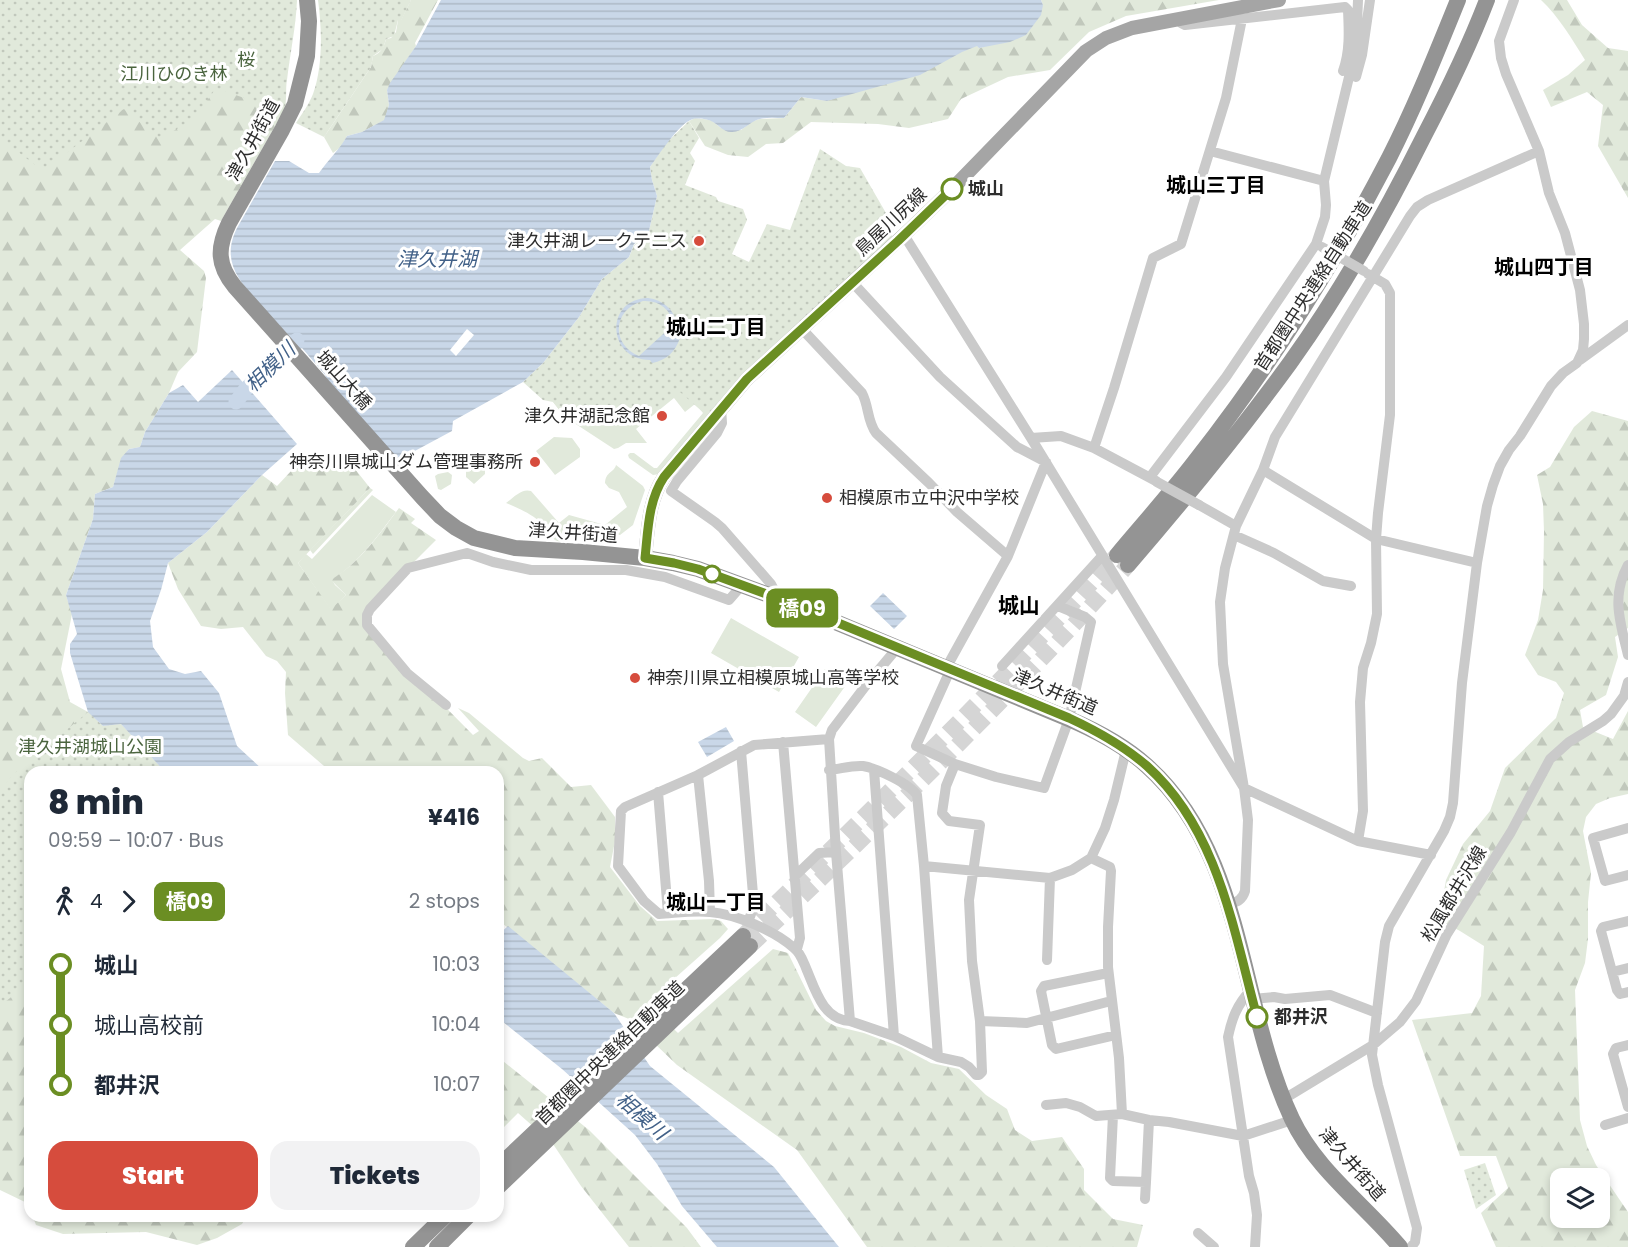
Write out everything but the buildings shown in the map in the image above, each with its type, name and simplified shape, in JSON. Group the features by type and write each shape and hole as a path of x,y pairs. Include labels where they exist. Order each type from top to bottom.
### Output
{"highway":[{"name":"津久井街道","path":"229,223 295,104 307,56 309,21 307,0"},
{"name":"首都圏中央連絡自動車道","path":"1116,559 1193,464 1308,301 1390,157 1425,82 1458,0"},
{"name":"首都圏中央連絡自動車道","path":"1116,559 1204,475 1291,361 1323,313 1365,246 1408,169 1442,102 1487,0"},
{"name":"城山大橋","path":"229,223 222,237 221,254 229,280 422,497"},
{"name":"津久井街道","path":"422,497 440,516 474,538 515,548 645,558 674,563 698,569 780,599 1069,718 1096,731 1146,765 1164,783 1192,820 1206,845 1227,905 1276,1084 1292,1120 1326,1170 1400,1247"},
{"name":"首都圏中央連絡自動車道","path":"504,1176 747,935"},
{"path":"413,1247 439,1222"},
{"path":"437,1247 467,1222"},
{"path":"451,1247 468,1222"}],"main road":[{"name":"鳥屋川尻線","path":"645,558 655,492 664,477 721,408 747,379 904,236 1086,51 1126,29 1279,0"}],"street":[{"path":"1154,480 1319,246 1326,205 1324,181 1356,48 1358,0"},
{"path":"1344,94 1352,87 1358,72 1370,0"},
{"path":"1514,0 1500,36 1499,47 1506,74 1539,151 1580,290 1584,339 1583,350 1577,363"},
{"path":"1179,18 1185,25 1346,8 1349,27 1348,45 1340,84 1344,94"},
{"path":"1094,448 1153,258 1181,244 1226,98 1242,19"},
{"path":"1210,151 1324,181"},
{"path":"1227,905 1240,900 1245,891 1248,820 1223,664 1220,602 1225,568 1235,530 1263,470 1275,437 1417,207 1539,151"},
{"path":"904,236 1046,462 1116,559 1160,647 1244,788 1358,841 1431,855"},
{"path":"1319,246 1385,284 1391,299 1390,415 1376,539 1377,614 1363,668 1360,702 1363,801 1358,841"},
{"path":"853,283 940,377 1017,447 1046,462"},
{"path":"1411,1247 1415,1242 1417,1228 1375,1075 1372,1055 1381,965 1387,932 1448,824 1453,803 1462,683 1477,563 1487,506 1500,466 1551,386 1563,373 1628,325"},
{"path":"802,329 862,393 871,426 876,433 957,512 1008,556"},
{"path":"721,408 722,423 717,433 671,491 722,528 771,584 780,599"},
{"path":"1031,438 1061,436 1094,448 1199,505 1235,530 1323,580 1351,586"},
{"path":"1046,462 1008,556 950,661 948,675 916,746 955,764 996,777 1044,788 1069,718 1091,622 1085,617 1058,606"},
{"path":"1263,470 1376,539 1477,563"},
{"path":"446,705 407,673 368,625 367,615 370,609 408,568 467,553 493,562 531,570 626,570 665,577 729,600 742,585"},
{"path":"1009,663 1032,640 1058,606 1116,559"},
{"path":"1628,565 1618,590 1619,612 1628,655"},
{"path":"850,1021 829,739 832,730 860,692 898,647"},
{"name":"松風都井沢線","path":"1284,1099 1373,1045 1401,1022 1416,1000 1447,934 1511,832 1550,759 1569,742 1611,714 1624,696 1628,682"},
{"path":"829,739 753,745 698,775 632,803 621,811 618,866 644,901 659,914 710,912 747,935 775,935 796,949 814,988 828,1011 838,1020 850,1021 894,1036 938,1057 961,1062 979,1075 982,1072 980,1021 972,961 969,900 980,825 949,821 942,813 946,786 955,764"},
{"path":"783,742 800,938 796,949"},
{"path":"924,866 1050,878 1072,870 1091,858 1105,828 1126,750"},
{"path":"741,751 754,906 747,935"},
{"path":"830,770 860,766 874,770 905,784 917,795 938,1057"},
{"path":"874,770 894,1036"},
{"path":"698,775 710,912"},
{"path":"658,792 668,913"},
{"path":"1628,828 1593,838 1605,882 1628,875"},
{"path":"795,876 819,853 836,852"},
{"path":"1091,858 1110,867 1112,871 1108,927 1108,973 1119,1058 1117,1115 1110,1178 1113,1181 1146,1182"},
{"path":"1047,960 1050,878"},
{"path":"1628,921 1604,927 1601,931 1618,992 1622,994 1628,992"},
{"path":"1612,972 1628,968"},
{"path":"1108,973 1044,986 1041,991 1052,1045 1056,1049 1116,1035"},
{"path":"1255,1247 1257,1215 1228,1037 1232,1017 1244,998 1251,995 1285,999 1330,995 1377,1013"},
{"path":"980,1021 1027,1023 1111,1001"},
{"path":"1628,1045 1614,1050 1613,1054 1624,1075 1628,1107"},
{"path":"1046,1105 1066,1103 1080,1107 1096,1116 1117,1115 1169,1122 1243,1136 1292,1120"},
{"path":"1605,1125 1628,1118"},
{"path":"1146,1199 1149,1120"},
{"path":"1198,1233 1214,1247"}],"green space":[{"path":"0,0 297,1 290,22 274,35 286,107 221,221 215,219 180,250 204,271 206,278 197,352 178,372 169,393 145,432 140,447 129,449 122,458 113,487 95,494 93,519 66,595 72,614 61,669 70,702 88,712 103,726 121,724 160,766 24,766 24,1202 0,1190"},
{"path":"0,0 297,0 285,108 283,112 216,88 195,118 160,139 124,109 43,171 0,138"},
{"path":"318,0 411,0 401,21 398,20 394,36 386,39 383,49 373,56 371,67 324,137 296,123 311,98 319,72 321,35"},
{"path":"411,0 438,0 415,43 416,46 387,90 389,105 385,120 362,132 347,136 341,147 333,153 324,137 371,67 373,56 382,49 386,39 391,38 396,32 398,20 401,20"},
{"path":"1041,0 1219,0 1126,16 1089,32 1050,70 1008,77 961,99 948,119 909,128 878,124 811,122 783,143 766,144 748,157 728,155 705,146 689,121 695,118 711,120 721,128 741,130 760,119 784,118 801,97 827,101 977,45 979,48 983,47 1043,5"},
{"path":"1541,0 1567,0 1582,25 1608,48 1628,51 1628,198 1598,146 1603,105 1587,92 1551,107 1543,90 1568,75 1585,60 1559,21"},
{"path":"689,121 699,138 690,153 695,161 685,185 716,197 718,201 743,209 747,220 732,254 749,262 767,224 790,230 820,149 846,166 860,168 894,227 891,241 710,415 705,414 680,392 645,415 627,423 597,423 565,417 553,402 543,400 523,382 543,363 579,317 602,279 629,257 634,245 648,235 657,196 650,167 665,144"},
{"path":"660,372 695,404 685,412 674,398 636,429 647,443 626,443 614,449 565,417 553,402 628,422 638,418"},
{"path":"699,408 717,408 660,474 653,475 629,458 630,453 634,453 657,468 703,413"},
{"path":"1592,411 1628,421 1628,628 1615,637 1618,657 1606,695 1580,710 1583,727 1613,739 1628,711 1628,794 1596,804 1586,817 1583,831 1591,873 1585,963 1575,990 1580,1120 1587,1146 1598,1168 1550,1168 1550,1228 1610,1228 1610,1186 1628,1212 1628,1247 1496,1247 1481,1213 1508,1188 1496,1156 1460,1156 1412,1020 1472,1013 1481,996 1484,946 1439,920 1446,880 1463,844 1490,811 1505,768 1556,718 1564,693 1556,682 1538,675 1525,655 1538,620 1543,590 1543,504 1537,475 1550,467 1574,427"},
{"path":"554,437 572,438 580,449 580,457 555,475 536,451"},
{"path":"475,452 485,463 485,474 474,484 466,477 466,471 471,471 467,458"},
{"path":"308,453 336,453 355,469 370,488 298,563 331,609 346,595 331,580 360,556 399,508 415,519 411,523 436,540 364,612 364,625 473,735 479,731 458,708 469,713 523,758 529,761 542,758 571,787 591,785 615,817 615,841 610,867 640,906 657,921 714,919 721,921 728,929 647,1003 678,1033 773,949 788,953 816,1010 826,1021 901,1047 931,1063 959,1069 986,1095 1007,1109 1015,1130 1032,1141 1062,1137 1084,1169 1084,1190 1113,1219 1143,1225 1137,1247 867,1247 797,1150 677,1065 629,1019 614,1013 504,925 504,766 324,766 288,735 286,672 277,661 266,656 243,627 221,629 201,626 178,589 168,563 207,532 262,475 277,486"},
{"path":"616,465 645,490 633,525 620,535 570,530 567,542 556,541 533,517 506,503 521,492 528,490 559,523 569,515 605,525 627,507 619,492 609,488 605,483 607,476"},
{"path":"448,472 452,475 451,484 441,490 438,489 435,476"},
{"path":"370,488 373,490 313,554 310,550"},
{"path":"372,495 396,512 359,557 332,580 346,595 331,610 298,563 306,554 312,559"},
{"path":"731,618 799,657 779,692 711,653"},
{"path":"825,669 846,685 816,727 795,712"},
{"name":"津久井湖城山公園","path":"88,712 103,726 121,724 160,766 24,766 24,987 0,1006 0,789 17,771"},
{"path":"504,1062 589,1130 687,1228 701,1247 629,1247 581,1186 553,1144 518,1113 504,1127"},
{"path":"1485,1163 1496,1195 1476,1209 1464,1170"},
{"path":"35,1222 243,1222 217,1238 197,1245 146,1232 63,1234 36,1225"}],"water":[{"name":"津久井湖","path":"441,0 1041,0 1043,5 1041,15 1026,35 1010,42 979,48 977,46 920,75 827,101 801,97 784,118 760,119 735,132 725,131 714,122 707,120 688,121 650,167 657,196 648,235 634,244 629,257 602,279 579,317 543,363 523,382 453,421 452,431 398,460 302,348 300,349 242,283 232,263 232,241 275,161 289,161 309,173 319,173 347,136 362,132 384,120 389,105 387,90 390,83 416,46"},
{"path":"653,299 667,306 673,314 680,338 673,351 662,360 652,363 650,360 636,357 625,350 619,341 616,329 618,318 624,308 634,301","holes":["649,301 663,306 670,314 674,324 639,356 623,343 619,327 626,311 633,305"]},
{"path":"232,370 297,444 262,475 207,532 168,563 150,621 153,647 169,669 185,674 201,671 219,693 237,746 259,766 160,766 121,724 103,726 88,712 70,653 70,644 77,634 66,595 93,519 95,494 113,487 121,458 129,449 140,447 145,432 169,393 183,385 198,402"},
{"path":"883,593 907,616 894,629 870,606"},
{"path":"726,727 734,741 707,757 698,742"},
{"path":"508,926 614,1013 650,1066 774,1167 839,1247 717,1247 682,1206 657,1164 635,1135 562,1069 504,1023 504,930"}],"pier":[{"path":"467,329 474,335 456,356 450,350"}],"waterway":[{"name":"相模川","path":"236,402 245,390 297,340"}],"tunnel":[{"path":"743,936 980,701 1117,555"},
{"path":"750,946 990,712 1128,565"}],"bus line":[{"name":"橋09","path":"952,189 747,379 664,477 655,492 645,558 698,569 780,599 1069,718 1096,731 1126,750 1164,783 1192,820 1206,845 1217,872 1257,1017"}],"place":[{"name":"城山","path":"952,189"},
{"name":"津久井湖レークテニス","path":"699,241"},
{"name":"津久井湖記念館","path":"662,416"},
{"name":"神奈川県城山ダム管理事務所","path":"535,462"},
{"name":"相模原市立中沢中学校","path":"827,498"},
{"name":"神奈川県立相模原城山高等学校","path":"635,678"},
{"name":"都井沢","path":"1257,1017"}],"district":[{"name":"城山三丁目","path":"1216,185"},
{"name":"城山四丁目","path":"1544,267"},
{"name":"城山二丁目","path":"716,327"},
{"name":"城山","path":"1019,606"},
{"name":"城山一丁目","path":"716,902"}],"park label":[{"name":"桜","path":"246,60"},
{"name":"江川ひのき林","path":"174,74"}]}
